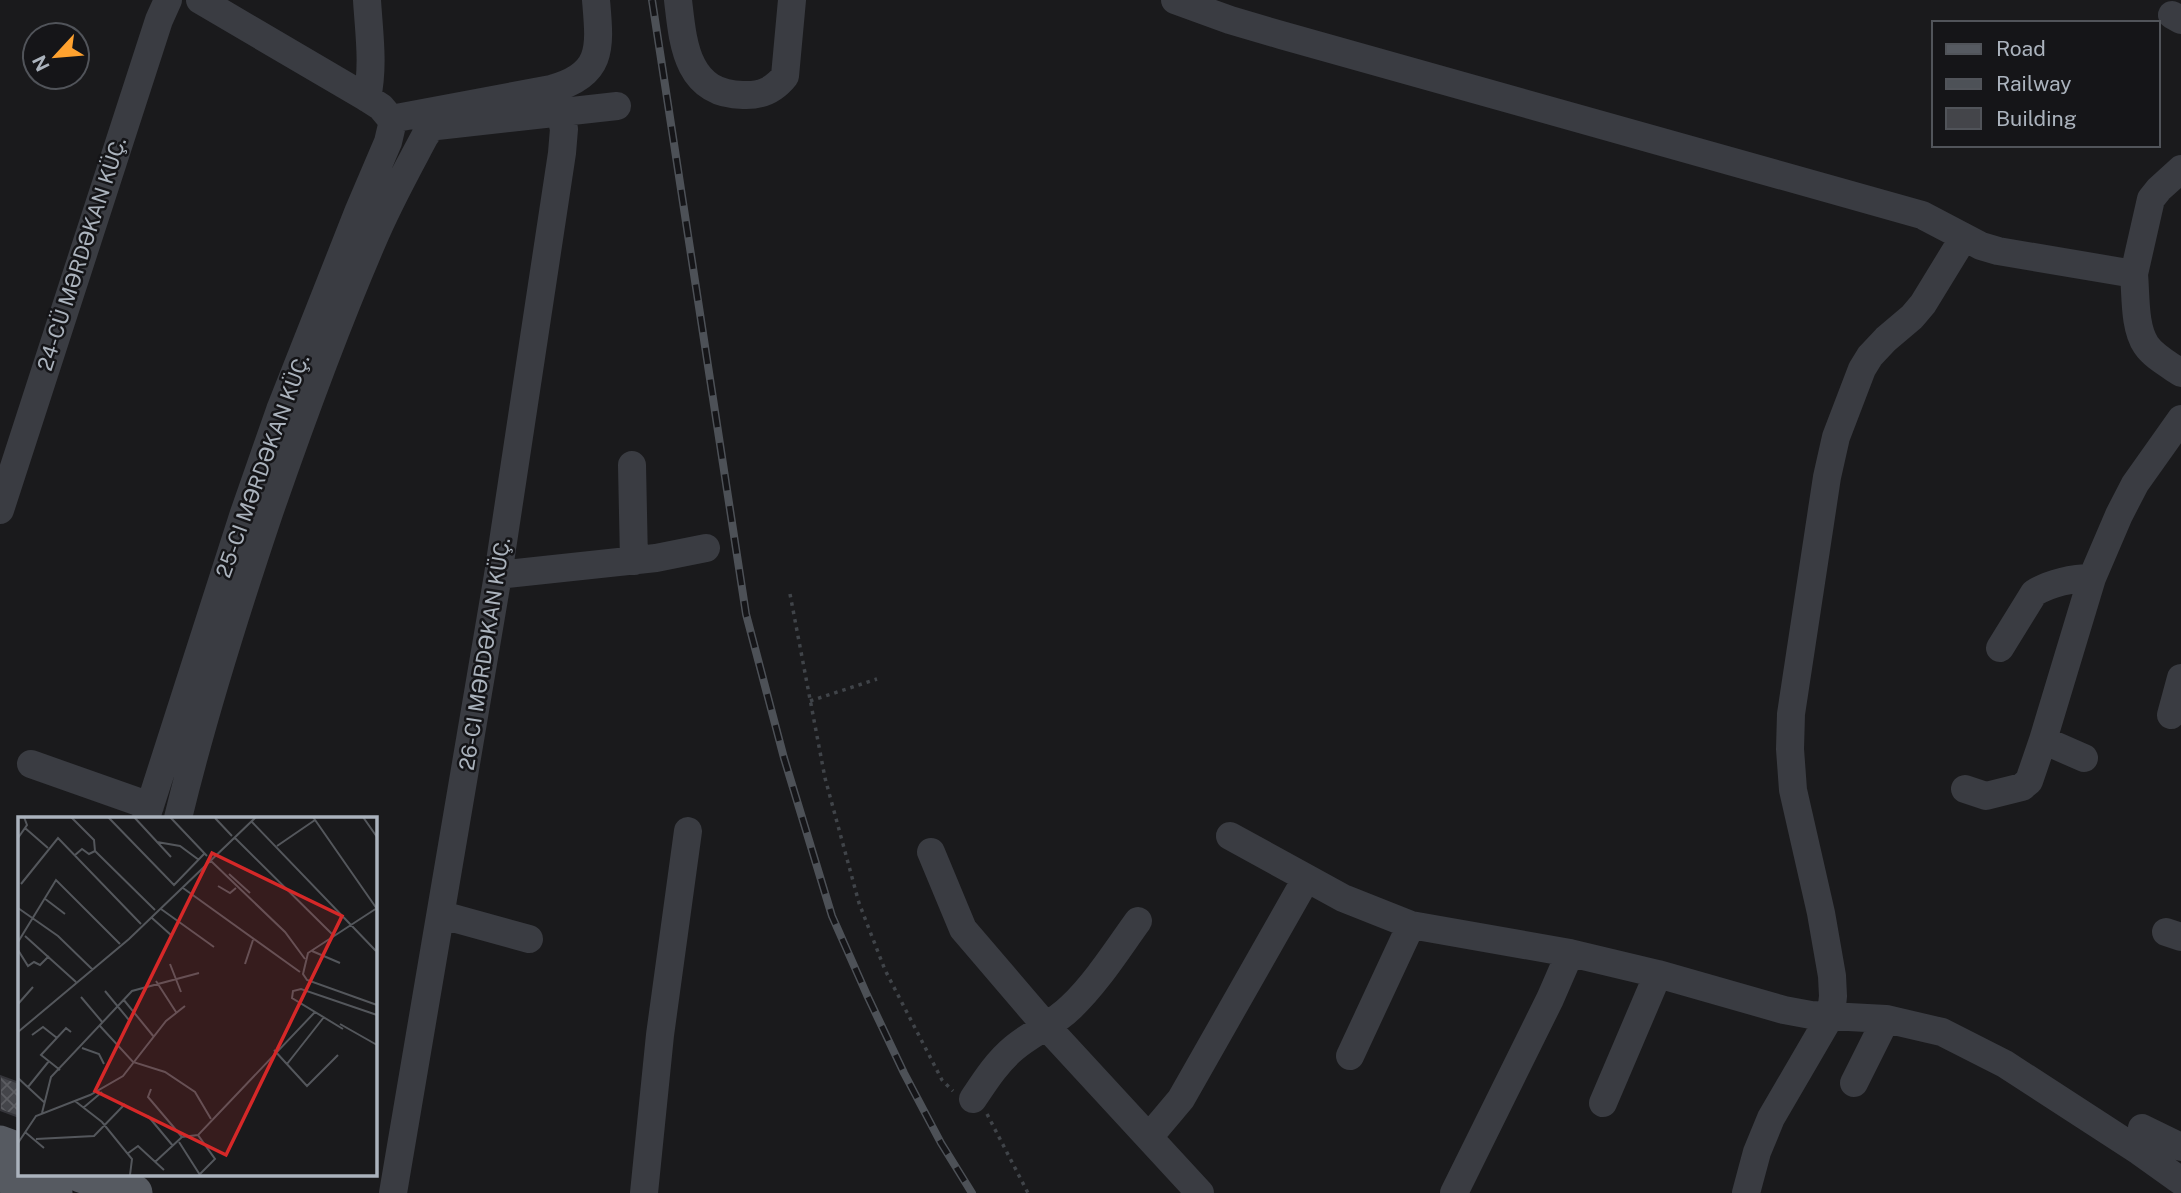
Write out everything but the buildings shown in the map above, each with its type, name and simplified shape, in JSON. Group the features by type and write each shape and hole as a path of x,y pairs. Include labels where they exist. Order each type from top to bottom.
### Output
{"main road":[{"path":"0,1144 18,1151"},
{"path":"0,1173 51,1193"},
{"path":"87,1176 134,1193"}],"street":[{"name":"24-CÜ MƏRDƏKAN KÜÇ.","path":"0,510 159,20 168,0"},
{"path":"201,0 367,98 391,118 551,89 582,78 590,68 596,51 596,0"},
{"path":"367,0 371,80 367,98"},
{"path":"678,0 683,43 693,68 699,77 718,90 741,96 771,89 785,76 792,0"},
{"path":"1175,0 1233,10 1922,215 1998,251 2134,274"},
{"path":"178,817 231,626 293,444 373,239 425,136 430,129 437,126 617,106"},
{"path":"393,1193 498,575 562,153 564,129 560,113"},
{"name":"25-CI MƏRDƏKAN KÜÇ.","path":"148,812 244,513 281,410 388,142 391,118"},
{"path":"2181,169 2151,199 2134,274 2139,326 2146,345 2181,373"},
{"path":"1746,1193 1757,1152 1771,1118 1831,1015 1832,976 1821,913 1793,790 1790,749 1791,714 1827,477 1836,437 1862,369 1870,356 1923,304 1964,237"},
{"path":"1965,789 1986,796 2022,787 2032,775 2092,578 2135,484 2181,419"},
{"path":"632,465 634,561"},
{"path":"498,575 634,561 706,548"},
{"path":"2000,648 2034,593 2052,585 2092,578"},
{"path":"2171,715 2181,678"},
{"path":"2043,740 2084,758"},
{"path":"31,764 148,812"},
{"path":"644,1193 660,1035 688,831"},
{"path":"1230,836 1342,898 1411,925 1570,953 1658,974 1784,1010 1811,1015 1886,1019 1942,1032 1969,1044 2017,1072 2181,1181"},
{"path":"931,852 963,929 1046,1026 1200,1193"},
{"path":"1149,1138 1181,1099 1306,878"},
{"path":"442,915 529,939"},
{"path":"973,1099 1004,1057 1064,1013 1079,998 1138,921"},
{"path":"1350,1056 1411,925"},
{"path":"1454,1193 1570,953"},
{"path":"1603,1103 1658,974"},
{"path":"1854,1083 1886,1019"},
{"path":"2142,1128 2181,1147"}],"path":[{"path":"790,594 825,778 859,903 885,970 942,1080 950,1090 973,1099 985,1111 1028,1193"},
{"path":"810,701 877,679"}],"railway":[{"path":"652,0 746,614 784,758 832,916 904,1073 941,1143 972,1193"}]}
